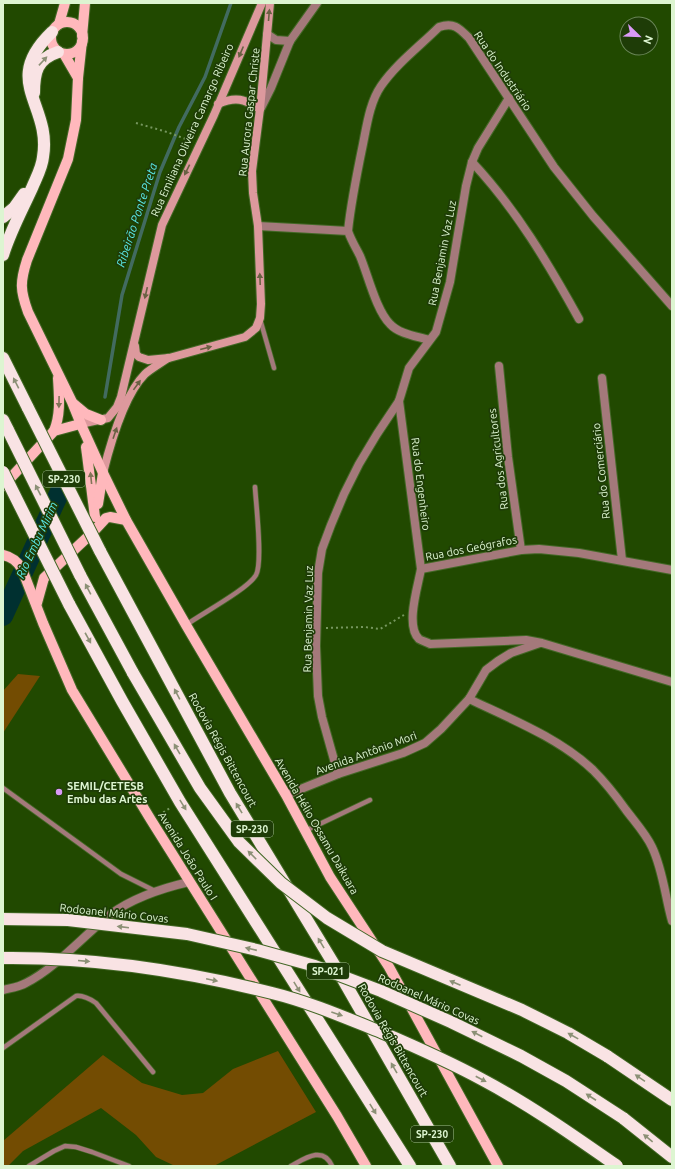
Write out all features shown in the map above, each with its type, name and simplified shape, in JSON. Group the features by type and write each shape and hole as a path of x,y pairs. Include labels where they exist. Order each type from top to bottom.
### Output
{"highway":[{"path":"3,255 37,177 43,158 44,146 41,123 27,85 26,75 29,62 35,50 42,41 56,28"},
{"path":"34,104 34,81 36,71 44,58 61,53"},
{"path":"3,217 14,208 37,177"},
{"name":"Rodovia Régis Bittencourt","path":"3,358 100,551 230,793 341,976 450,1166"},
{"path":"5,425 80,575 133,673 200,788 239,842 281,883 327,918 382,951 522,1010 568,1033 607,1056 672,1100"},
{"name":"SP-230","path":"3,472 69,604 122,701 180,802 410,1166"},
{"name":"Rodoanel Mário Covas","path":"3,919 68,920 187,934 257,950 315,966 381,991 451,1022 521,1056 566,1081 623,1118 672,1157"},
{"path":"3,958 39,958 91,962 184,974 273,993 336,1014 428,1052 484,1080 545,1117 618,1166"},
{"path":"385,1127 402,1166"}],"main road":[{"path":"65,3 51,40 54,49 61,53 78,78"},
{"name":"Avenida Hélio Ossamu Daikuara","path":"85,3 78,78 76,120 68,158 23,273 21,285 23,298 28,312 72,402 103,474 126,520 286,795 330,877 389,967 498,1166"},
{"name":"Rua Emiliana Oliveira Camargo Ribeiro","path":"54,431 82,426 108,418 117,407 121,397 162,225 218,104 262,3"},
{"name":"Rua Aurora Gaspar Christe","path":"260,318 261,304 258,226 253,192 252,171 260,109 270,3"},
{"path":"56,28 64,22 74,24 81,31 82,38 78,50 74,52 61,53"},
{"path":"218,104 228,100 242,100 260,109"},
{"path":"134,343 136,354 143,359 169,358 245,337 256,328 260,318"},
{"path":"93,532 103,474 120,420 135,387 145,374 169,358"},
{"name":"Avenida Hélio Ossamu Daikuara","path":"54,431 59,415 60,398 58,372"},
{"path":"72,402 86,414 101,420"},
{"path":"82,426 88,456 95,517"},
{"path":"3,486 54,431"},
{"path":"36,603 44,578 108,517 126,520"},
{"name":"Avenida João Paulo I","path":"3,555 18,562 22,569 43,623 72,690 189,882 337,1116 366,1166"},
{"path":"26,579 44,578"}],"street":[{"path":"260,109 272,88 290,41 317,3"},
{"name":"Rua do Industriário","path":"348,231 360,159 370,111 375,97 395,68 439,27 447,24 454,25 469,38 554,167 593,216 672,306"},
{"path":"267,34 276,40 290,41"},
{"name":"Rua Benjamin Vaz Luz","path":"338,774 322,717 318,696 318,573 322,549 344,494 377,434 399,401 409,368 436,332 450,282 466,186 472,162 478,148 509,98"},
{"path":"472,162 490,181 509,205 533,240 579,319"},
{"path":"258,226 348,231 350,238 360,256 383,315 396,329 429,340"},
{"name":"Rua dos Agricultores","path":"499,366 508,457 521,550"},
{"name":"Rua do Comerciário","path":"602,378 622,560"},
{"name":"Rua do Engenheiro","path":"399,401 421,569"},
{"name":"Rua dos Geógrafos","path":"542,643 526,640 430,644 419,639 412,623 421,569 521,550 539,549 579,553 672,570"},
{"path":"542,643 672,682"},
{"name":"Avenida Antônio Mori","path":"286,795 338,774 403,753 425,743 441,729 469,699 486,670 510,653 542,643"},
{"path":"469,699 555,742 593,770 642,831 652,847 659,866 672,921"},
{"path":"3,990 26,984 43,973 112,914 129,904 156,892 189,882"}],"lane":[{"path":"260,318 274,368"},
{"path":"186,625 241,590 254,579 257,574 259,559 254,487"},
{"path":"3,788 121,874 156,892"},
{"path":"305,831 370,800"},
{"path":"3,1048 76,996 80,996 90,999 96,1003 153,1072"},
{"path":"29,1166 54,1150 65,1146 86,1150 130,1166"},
{"path":"291,1166 309,1156 318,1154 324,1156 332,1166"}],"path":[{"path":"136,123 185,139"},
{"path":"317,629 365,627 380,629 414,610"},
{"path":"151,820 175,805"}],"shaded area":[{"path":"18,674 40,676 3,733 3,691"},
{"path":"278,1051 316,1112 214,1166 175,1166 156,1157 136,1135 101,1108 23,1151 8,1166 3,1166 3,1141 103,1055 142,1083 182,1095 203,1093 233,1069"}],"waterway":[{"name":"Ribeirão Ponte Preta","path":"105,397 122,295 160,172 179,127 205,77 231,3"},
{"name":"Rio Embu Mirim","path":"3,616 62,487"}],"place":[{"name":"SEMIL/CETESB Embu das Artes","path":"59,792"}]}
